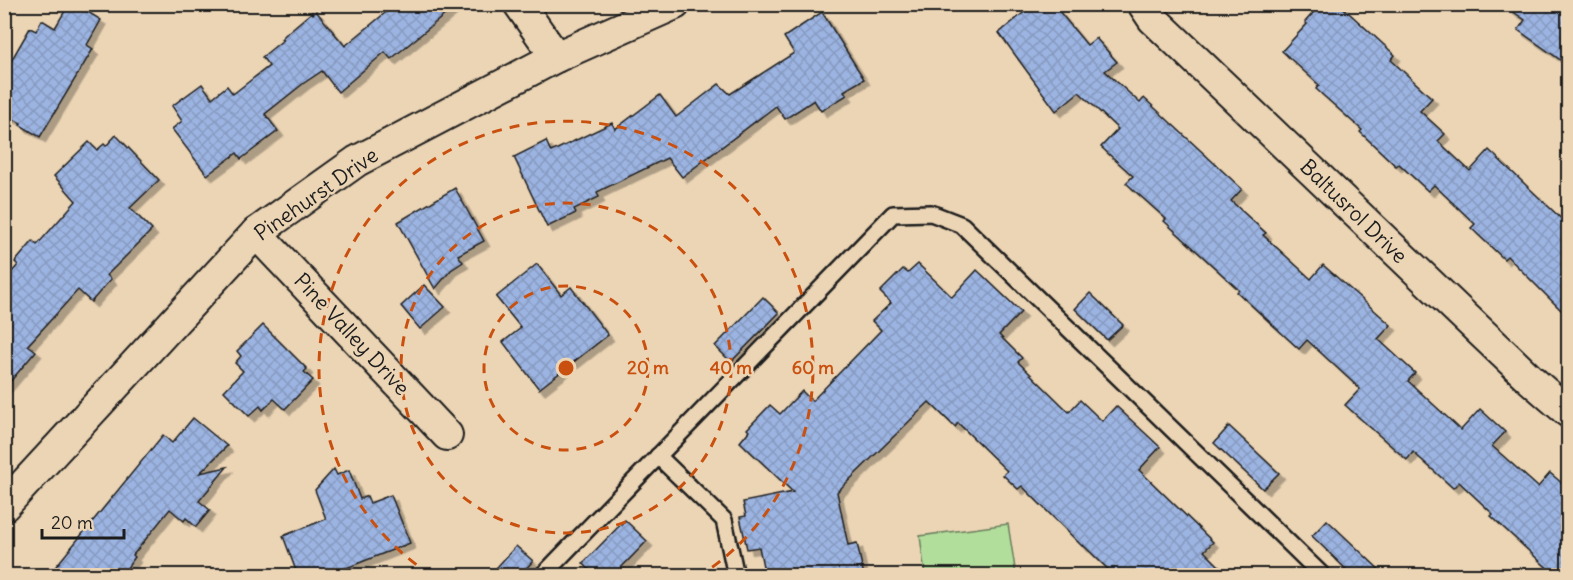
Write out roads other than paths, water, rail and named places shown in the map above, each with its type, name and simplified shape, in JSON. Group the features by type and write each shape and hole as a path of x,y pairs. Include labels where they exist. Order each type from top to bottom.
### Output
{"street":[{"path":"519,4 556,57"},
{"name":"Pinehurst Drive","path":"4,506 256,233 357,161 556,57 675,4"},
{"name":"Baltusrol Drive","path":"1143,4 1161,27 1530,379 1569,412"},
{"name":"Pine Valley Drive","path":"256,233 447,435"}],"lane":[{"path":"542,576 893,214 931,213 962,225 1323,576"},
{"path":"658,456 724,520 736,576"}]}
